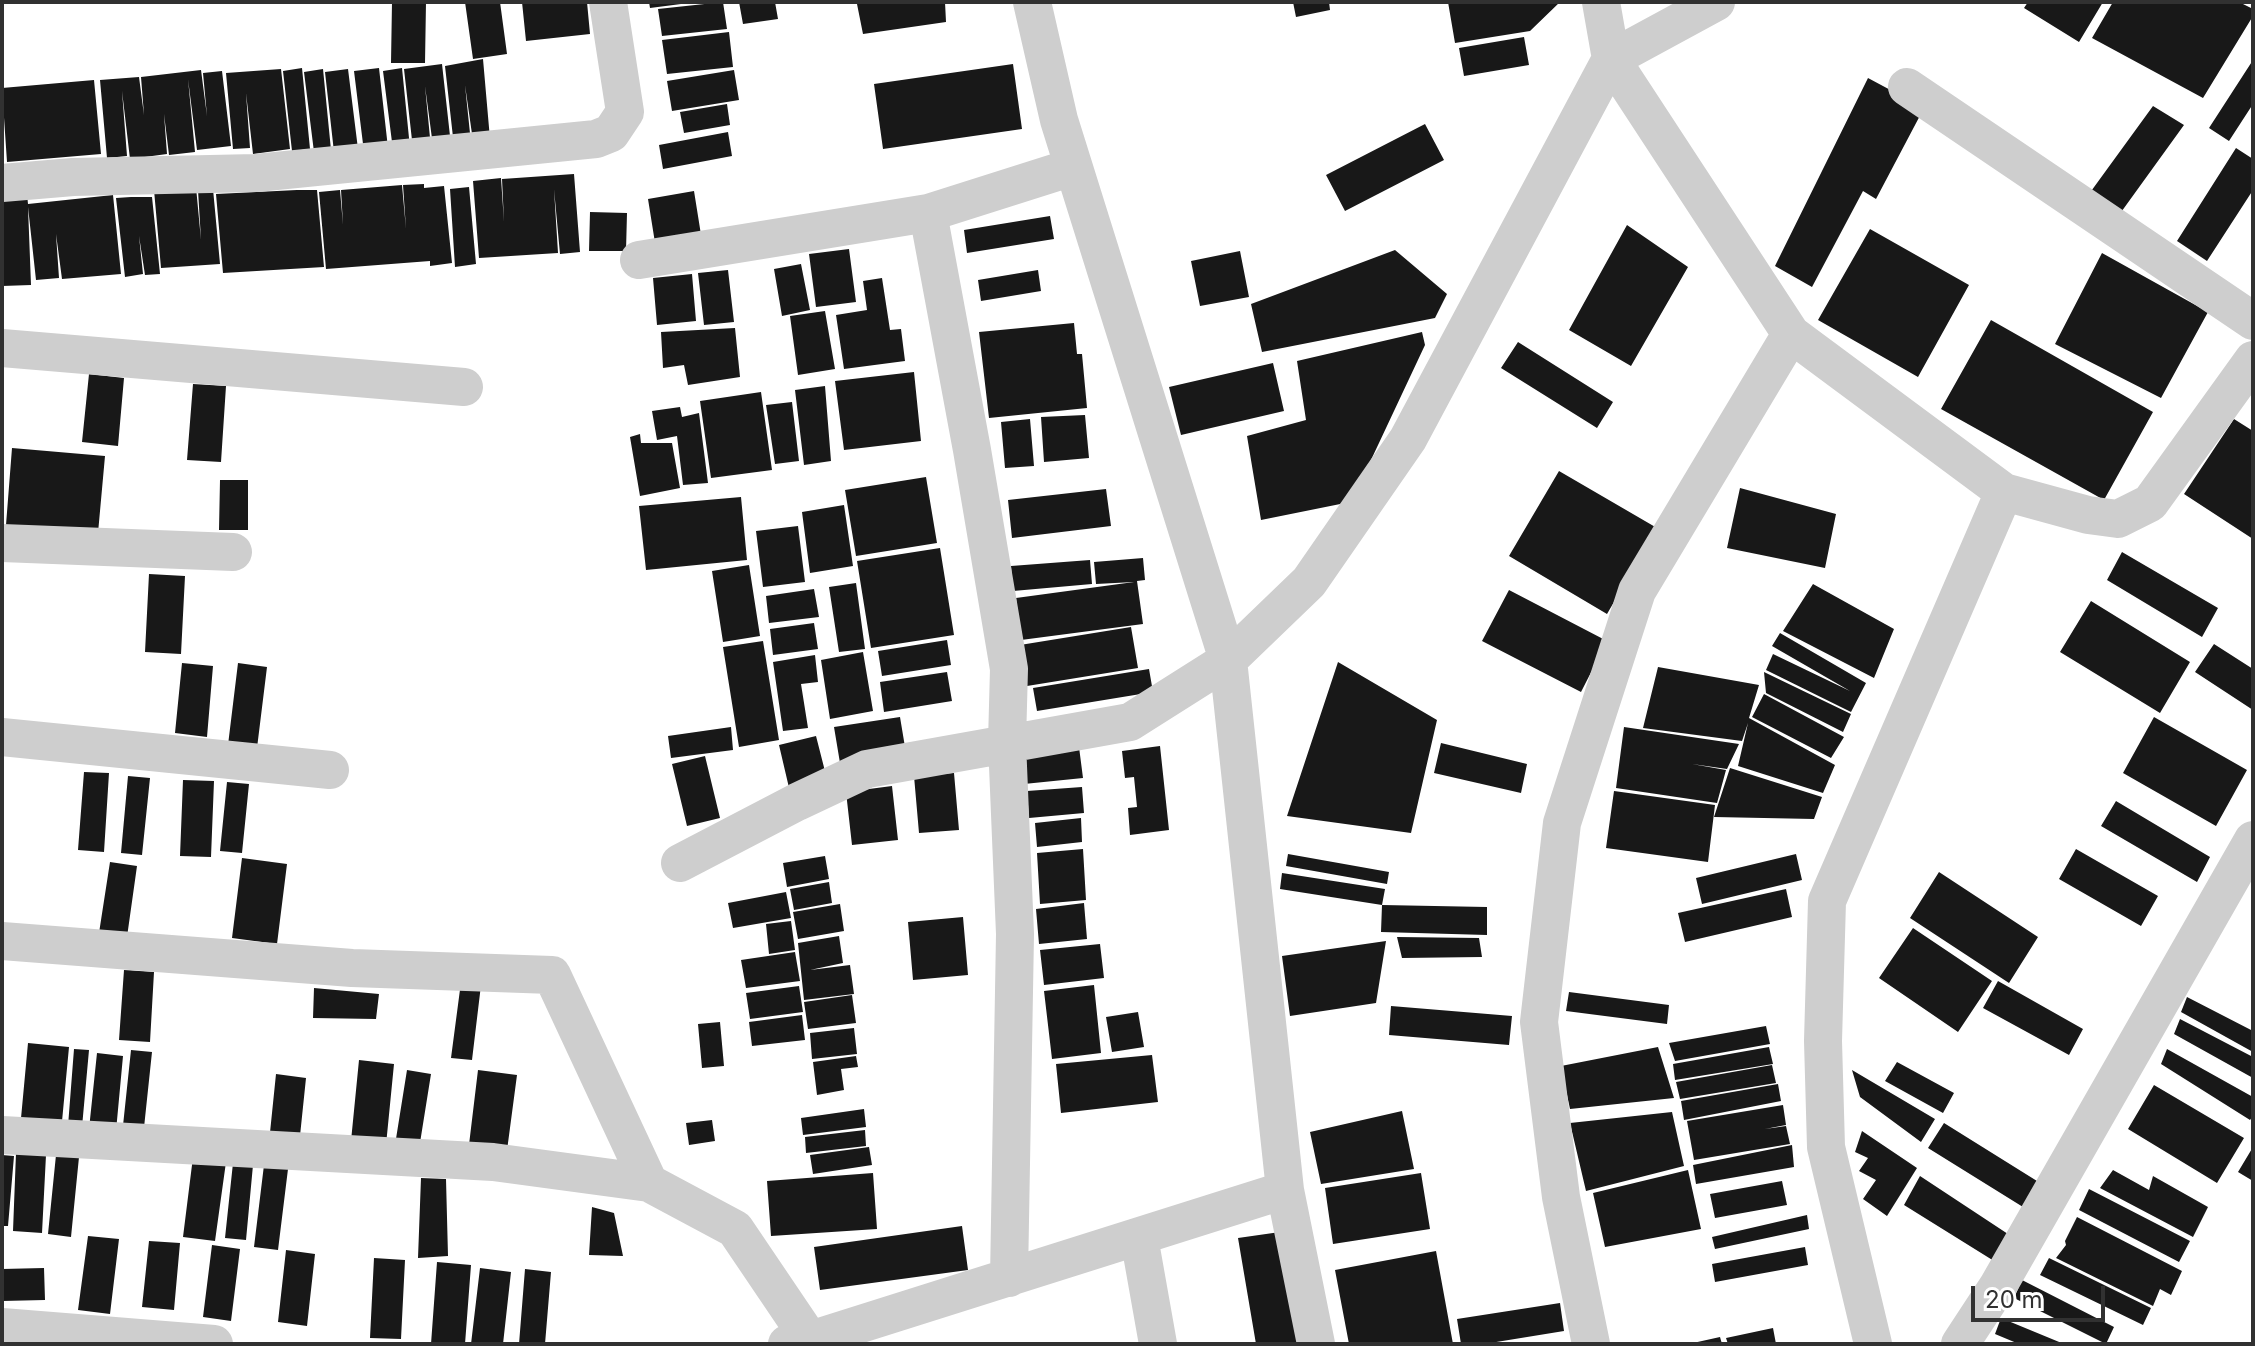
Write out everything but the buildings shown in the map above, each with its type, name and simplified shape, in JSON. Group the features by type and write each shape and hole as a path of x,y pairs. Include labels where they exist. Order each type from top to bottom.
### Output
{"street":[{"path":"2,183 73,177 256,173 596,139 611,133 625,112 608,2"},
{"path":"1032,2 1059,120 1228,660 1285,1190 1316,1344"},
{"path":"1601,2 1611,59 1791,334 2004,492 2088,515 2118,519 2150,503 2253,360"},
{"path":"680,863 867,769 1130,722 1228,660 1309,582 1408,439 1611,59 1716,2"},
{"path":"1907,87 2253,321"},
{"path":"639,260 928,213 1073,167"},
{"path":"928,213 1009,669 1007,742 1015,934 1009,1278"},
{"path":"1591,1344 1561,1197 1539,1022 1562,823 1637,591 1791,334"},
{"path":"2,348 464,387"},
{"path":"1873,1344 1826,1147 1823,1041 1827,901 2004,492"},
{"path":"2,543 233,552"},
{"path":"2,737 330,770"},
{"path":"1960,1344 1998,1286 2253,840"},
{"path":"2,941 352,968 552,975 649,1183"},
{"path":"2,1135 493,1162 649,1183 735,1229 803,1343 1285,1190"},
{"path":"1139,1237 1158,1344"},
{"path":"2,1327 214,1344"}]}
